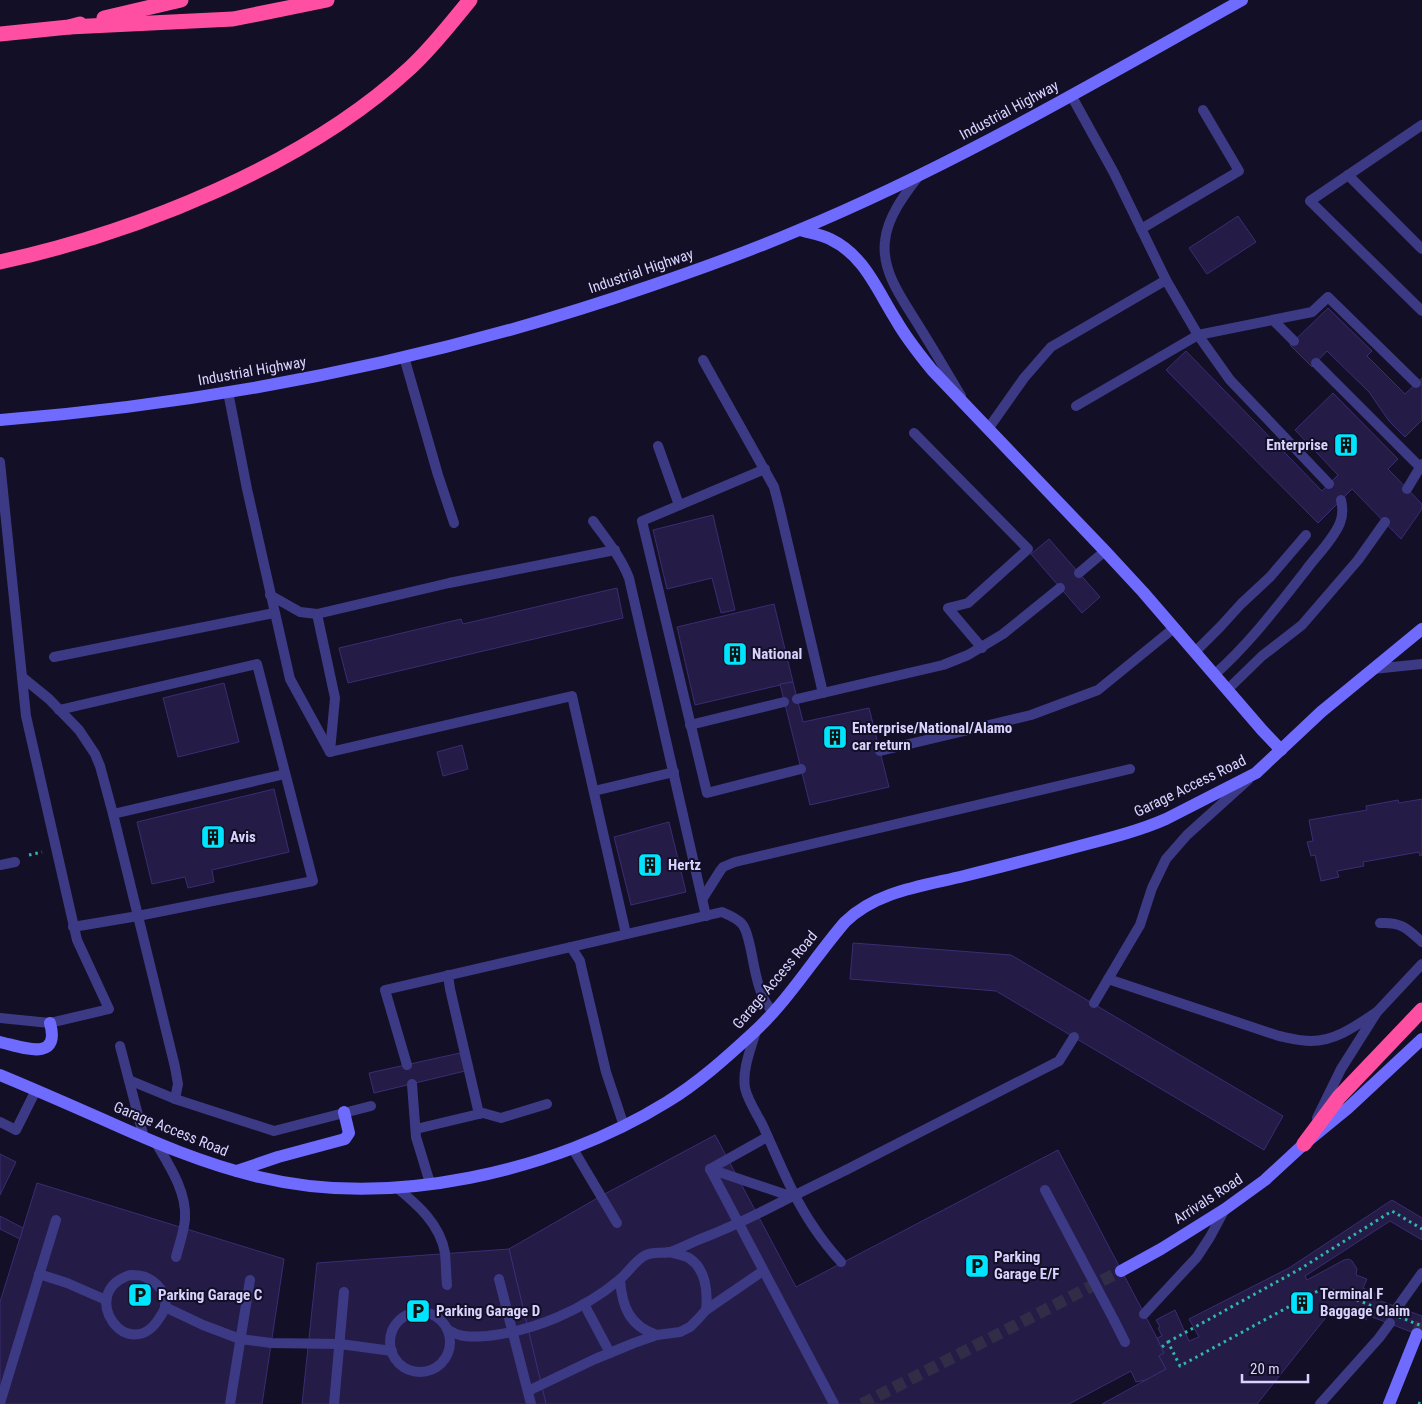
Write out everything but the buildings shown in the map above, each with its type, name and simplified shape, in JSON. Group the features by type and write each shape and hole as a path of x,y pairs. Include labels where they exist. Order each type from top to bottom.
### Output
{"highway":[{"path":"70,27 181,0"},
{"path":"0,34 70,27 233,19 327,0"},
{"path":"422,56 463,0"},
{"path":"0,262 111,231 182,205 284,157 346,118 391,84 422,56 470,0"},
{"path":"1304,1144 1339,1097 1422,1010"}],"street":[{"name":"Industrial Highway","path":"0,420 98,411 287,382 404,357 513,330 682,275 800,230 920,175 1242,0"},
{"path":"800,230 828,238 850,252 859,261 907,338 932,370 1105,550 1281,750"},
{"name":"Garage Access Road","path":"0,1075 202,1161 279,1182 322,1187 396,1187 430,1184 499,1171 573,1149 624,1126 668,1102 727,1057 756,1031 845,922 859,910 878,900 903,891 1038,858 1138,830 1166,819 1256,773 1321,712 1422,630"},
{"path":"0,1042 36,1050 46,1048 52,1040 50,1023"},
{"name":"Arrivals Road","path":"1121,1270 1226,1208 1265,1180 1304,1144 1348,1108 1422,1039"},
{"path":"237,1171 278,1157 345,1139 349,1133 344,1112"},
{"path":"1389,1404 1420,1330"}],"lane":[{"path":"1070,95 1114,174 1166,280 1198,335 1230,380 1329,484"},
{"path":"1141,229 1239,171 1203,110"},
{"path":"1422,125 1310,201 1422,311"},
{"path":"920,175 908,190 890,223 885,239 886,263 895,286 970,410"},
{"path":"1348,175 1422,248"},
{"path":"988,429 1029,373 1051,347 1166,280"},
{"path":"1076,406 1198,335 1312,312 1328,297 1416,383"},
{"path":"1273,320 1294,341"},
{"path":"404,357 454,523"},
{"path":"703,360 774,487 822,693"},
{"path":"1316,363 1421,466 1407,489"},
{"path":"228,392 247,489 290,679 330,752"},
{"path":"914,433 1028,550 968,603 948,608 982,648"},
{"path":"658,446 679,505"},
{"path":"0,462 26,716 76,940 109,1009 50,1023 0,1018"},
{"path":"764,470 642,521 707,793 801,770"},
{"path":"1214,674 1262,626 1335,533 1342,515 1341,500"},
{"path":"593,521 614,550 629,578 706,916"},
{"path":"1227,690 1262,656 1302,625 1358,560 1385,522"},
{"path":"1195,652 1270,577 1306,535"},
{"path":"270,595 300,612 317,614 449,583 614,550"},
{"path":"1079,573 1105,550"},
{"path":"797,699 943,664 968,655 982,648 1015,625 1060,588"},
{"path":"54,658 274,613"},
{"path":"317,614 335,698 330,752"},
{"path":"880,751 1031,715 1098,690 1174,628"},
{"path":"59,710 257,664 313,881 74,927"},
{"path":"1372,670 1422,664"},
{"path":"22,677 49,699 78,730 95,754 105,780 175,1067 178,1084 175,1099"},
{"path":"330,752 572,696 626,934"},
{"path":"690,724 784,702"},
{"path":"702,898 720,871 735,862 1130,769"},
{"path":"594,790 674,772"},
{"path":"1094,1004 1140,925 1152,888 1172,851 1187,835 1256,773"},
{"path":"114,814 285,774"},
{"path":"0,865 15,862"},
{"path":"407,1065 385,990 722,912 734,918 743,926 748,938 761,992 773,1012"},
{"path":"1380,923 1402,925 1422,942"},
{"path":"571,947 581,966 606,1072 624,1126"},
{"path":"1304,1144 1341,1069 1376,1012 1422,964"},
{"path":"448,975 479,1114"},
{"path":"1108,979 1279,1036 1302,1040 1320,1040 1337,1036 1376,1012"},
{"path":"756,1031 746,1068 745,1086 747,1095 783,1173 807,1217 814,1229 841,1262"},
{"path":"447,1329 450,1344 448,1352 440,1364 433,1369 420,1372 412,1370 398,1361 392,1350 391,1338 395,1325 408,1314 423,1312 431,1314 453,1333 476,1337 512,1333 551,1320 584,1304 620,1280 643,1256 651,1253 669,1252 738,1224 1060,1062 1074,1037"},
{"path":"120,1046 129,1080 150,1140 178,1184 184,1203 185,1219 176,1257"},
{"path":"129,1080 175,1099 274,1132 371,1106"},
{"path":"412,1084 416,1137 430,1184"},
{"path":"0,1122 16,1130 36,1090"},
{"path":"416,1129 482,1113 501,1118 546,1104"},
{"path":"710,1169 767,1137"},
{"path":"573,1149 617,1223"},
{"path":"710,1169 793,1196"},
{"path":"710,1169 834,1404"},
{"path":"396,1187 415,1203 436,1227 444,1253 447,1285"},
{"path":"1045,1190 1125,1342"},
{"path":"1144,1314 1197,1257 1210,1238 1226,1208"},
{"path":"0,1403 56,1220"},
{"path":"669,1252 688,1258 694,1262 700,1271 707,1290 706,1310"},
{"path":"528,1391 610,1353 657,1335 680,1332 690,1327 706,1310 763,1271"},
{"path":"1397,1308 1422,1273"},
{"path":"40,1274 67,1283 106,1300"},
{"path":"130,1275 144,1276 163,1292 165,1307 153,1328 147,1332 130,1334 123,1331 107,1313 106,1300 109,1292 118,1281 130,1275"},
{"path":"499,1279 531,1404"},
{"path":"230,1404 250,1280"},
{"path":"620,1280 622,1298 631,1318 648,1332 657,1335"},
{"path":"334,1404 344,1292"},
{"path":"584,1304 610,1353"},
{"path":"165,1307 203,1325 240,1339 271,1343 340,1344 392,1350"},
{"path":"1320,1404 1390,1323"}],"path":[{"path":"15,862 20,857 56,849"},
{"path":"1162,1347 1300,1269 1392,1211 1422,1229"},
{"path":"1168,1342 1180,1366 1325,1287 1420,1330"}],"tunnel":[{"path":"862,1404 1121,1271"},
{"path":"1417,1334 1422,1321"}],"place":[{"name":"Enterprise","path":"1346,445"},
{"name":"National","path":"735,654"},
{"name":"Enterprise/National/Alamo car return","path":"835,737"},
{"name":"Avis","path":"213,837"},
{"name":"Hertz","path":"650,865"},
{"name":"Parking Garage E/F","path":"977,1266"},
{"name":"Parking Garage C","path":"140,1295"},
{"name":"Terminal F Baggage Claim","path":"1302,1303"},
{"name":"Parking Garage D","path":"418,1311"}]}
